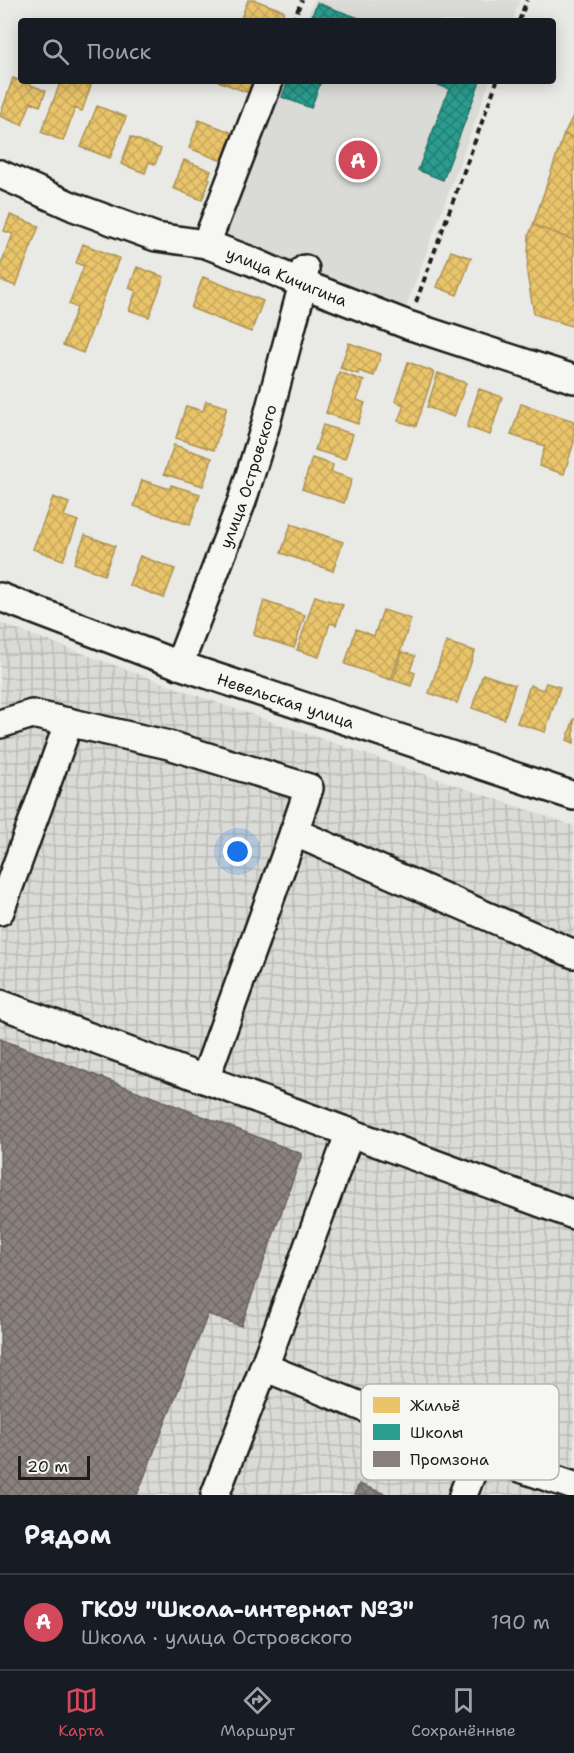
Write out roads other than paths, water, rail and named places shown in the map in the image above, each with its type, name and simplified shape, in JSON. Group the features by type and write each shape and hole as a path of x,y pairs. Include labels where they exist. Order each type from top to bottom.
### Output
{"street":[{"path":"206,243 268,84"},
{"name":"улица Кичигина","path":"0,174 74,207 156,237 206,243 251,261 304,277 408,325 574,379"},
{"name":"улица Островского","path":"179,665 242,501 265,427 304,277"},
{"name":"Невельская улица","path":"0,597 179,665 574,796"},
{"path":"0,724 32,714 169,745 309,788 205,1079"},
{"path":"0,911 69,722"},
{"path":"294,832 574,954"},
{"path":"0,1004 574,1215"},
{"path":"215,1495 350,1132"},
{"path":"264,1367 361,1406"},
{"path":"463,1495 469,1480"},
{"path":"556,1480 574,1486"}],"place":[{"name":"ГКОУ \"Школа-интернат №3\"","path":"358,160"}]}
